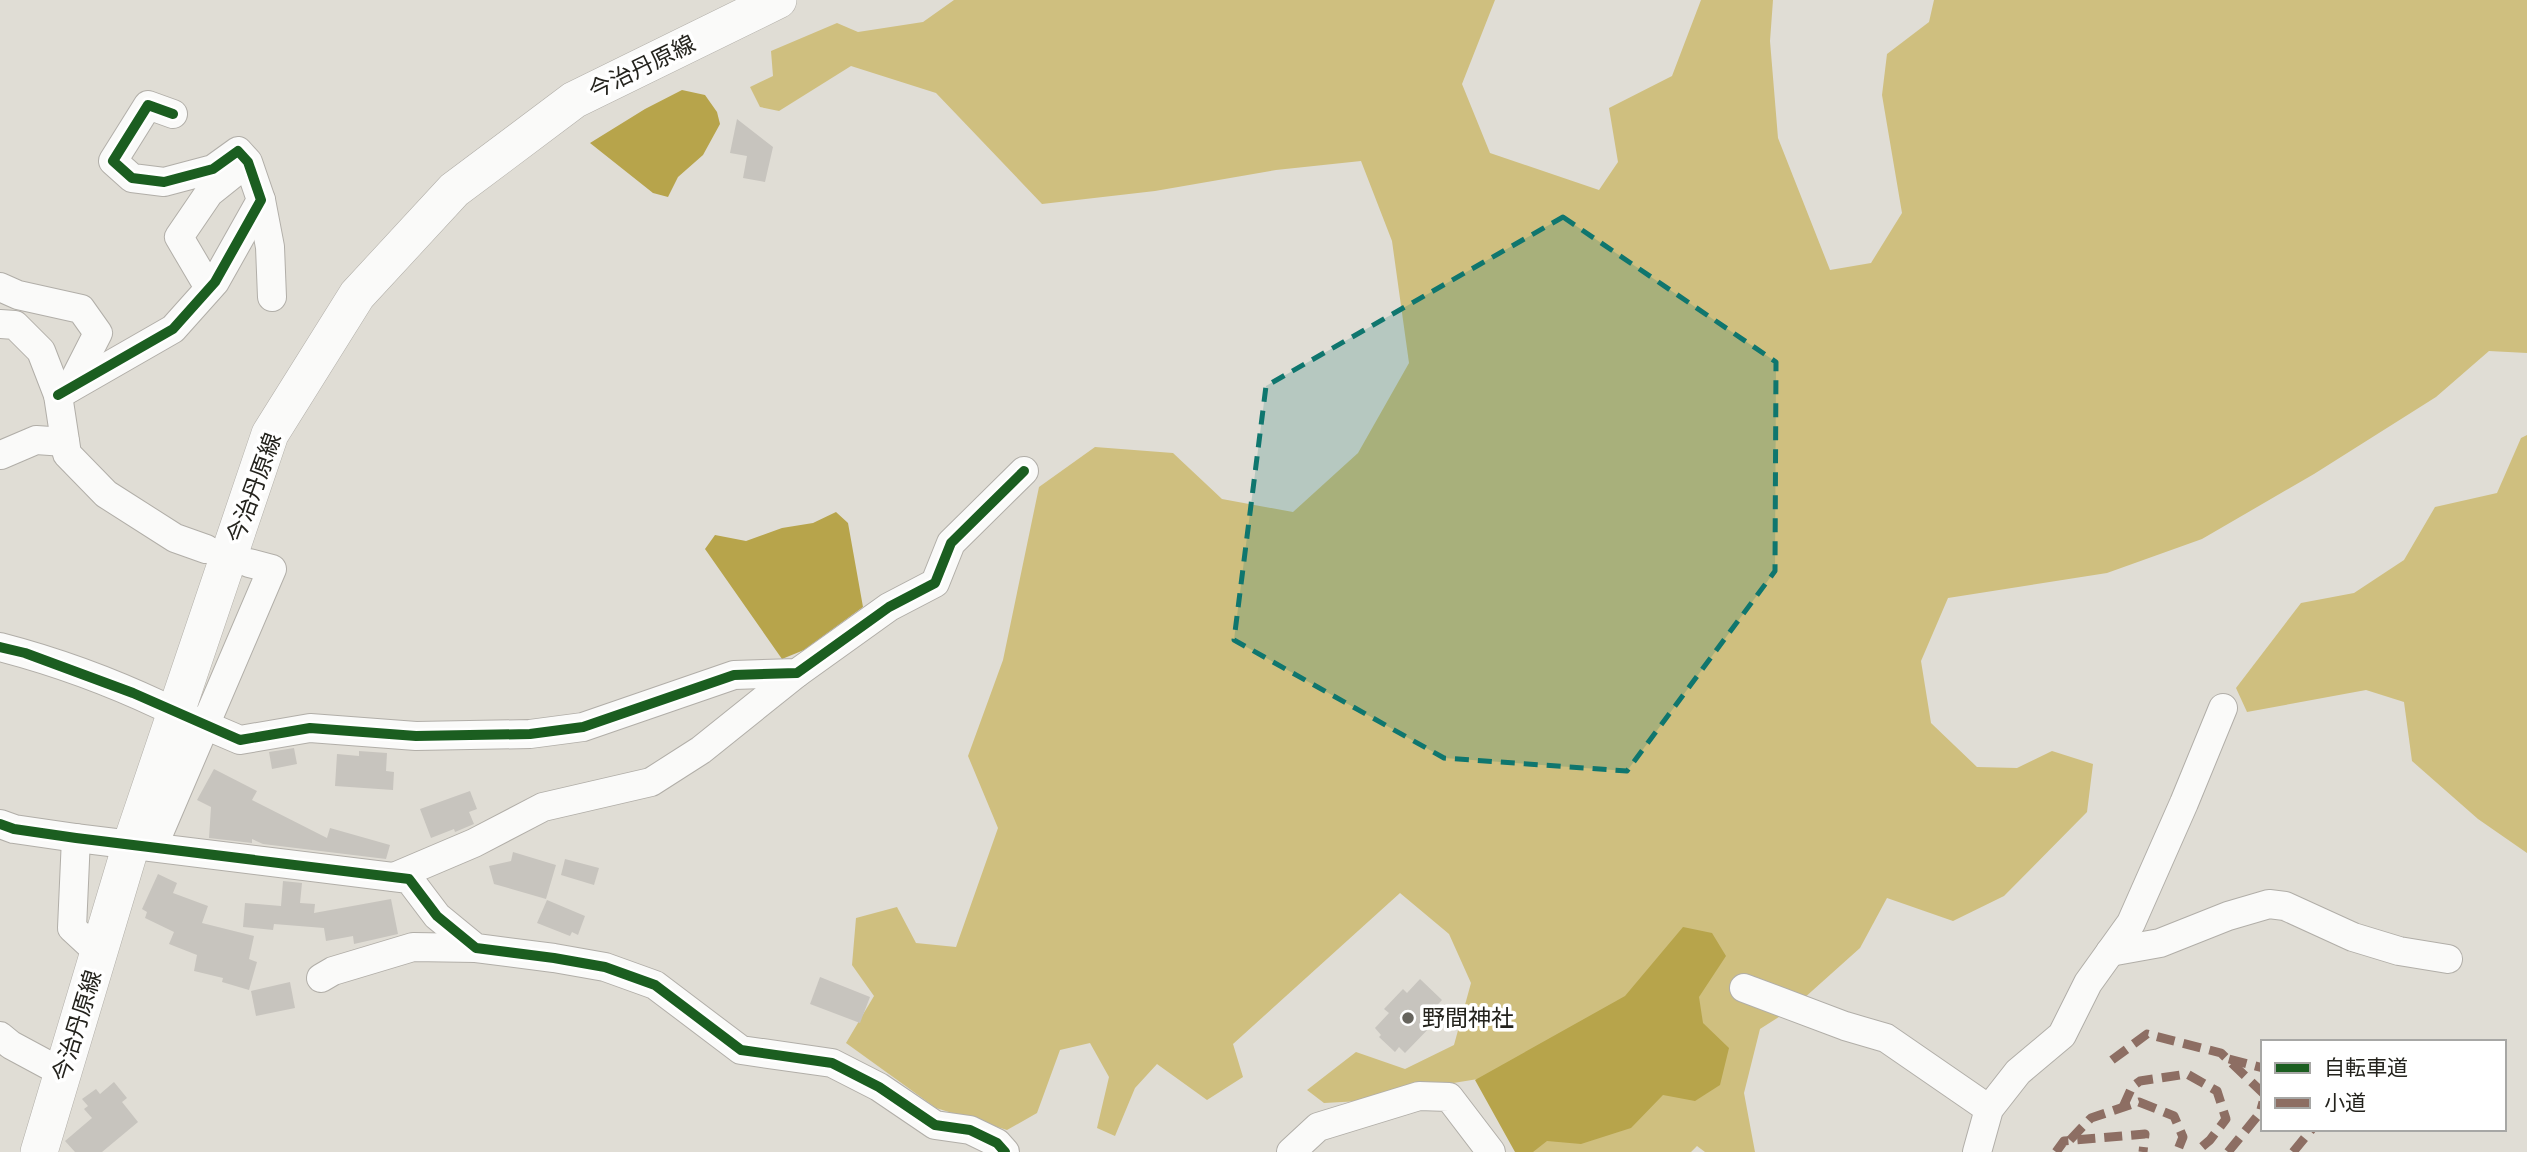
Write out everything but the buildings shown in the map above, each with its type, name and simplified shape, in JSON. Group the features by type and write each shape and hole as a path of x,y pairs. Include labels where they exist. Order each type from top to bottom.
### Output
{"main road":[{"name":"今治丹原線","path":"39,1152 99,953 142,846 270,434 358,295 454,190 574,100 778,0"}],"street":[{"path":"173,114 148,105 113,162 132,178 164,182 213,169 238,151 248,162 261,200 270,247 272,297"},
{"path":"209,288 179,237 209,193 248,162"},
{"path":"64,392 173,329 215,282 261,200"},
{"path":"0,287 18,295 80,309 98,333 64,392"},
{"path":"0,324 15,325 41,351 64,392 67,454 106,494 175,538 206,549"},
{"path":"1,456 36,440 65,442"},
{"path":"394,877 474,843 544,807 651,782 701,750 797,673 889,607 935,583 951,542 1024,471"},
{"path":"142,846 272,569 249,563"},
{"path":"0,647 97,679 160,705"},
{"path":"199,723 240,740 310,728 416,736 530,734 583,727 734,675 797,673"},
{"path":"1977,1152 1989,1109 2018,1072 2062,1035 2088,983 2131,923 2223,708"},
{"path":"0,824 14,829 76,838 409,879 437,916 476,948"},
{"path":"76,838 72,929 99,953"},
{"path":"2110,952 2160,943 2228,916 2269,904 2285,906 2353,937 2388,948 2448,959"},
{"path":"321,978 333,971 413,947 476,948 605,967 655,985 741,1050 832,1063 879,1087 935,1125 970,1130 997,1143 1005,1152"},
{"path":"1744,988 1886,1038 1989,1109"},
{"path":"0,1036 11,1045 63,1073"},
{"path":"1291,1152 1318,1127 1419,1096 1448,1097 1491,1152"}],"highlighted area":[{"path":"1563,217 1776,362 1775,571 1627,771 1444,758 1234,640 1266,386"}],"shaded area":[{"path":"954,0 1495,0 1462,84 1490,153 1599,190 1618,162 1609,108 1672,76 1701,0 1773,0 1770,41 1778,138 1830,270 1871,263 1902,213 1882,95 1887,54 1929,22 1934,0 2527,0 2527,353 2489,351 2436,397 2314,474 2202,539 2107,573 1948,598 1921,661 1931,723 1977,767 2017,768 2052,751 2093,764 2087,812 2004,896 1953,921 1887,898 1860,948 1793,1008 1760,1029 1744,1093 1755,1152 1705,1152 1697,1146 1691,1152 1521,1152 1528,1071 1447,1084 1379,1100 1324,1103 1307,1090 1356,1052 1405,1069 1454,1045 1471,983 1449,934 1400,893 1233,1044 1243,1077 1207,1100 1157,1064 1135,1088 1115,1136 1097,1128 1109,1077 1090,1043 1060,1050 1037,1113 1007,1130 936,1108 846,1043 874,996 852,965 856,918 897,907 916,943 956,947 998,828 968,756 1003,660 1039,487 1095,447 1173,453 1222,499 1293,512 1358,453 1409,363 1392,241 1361,161 1276,170 1155,191 1042,204 936,93 851,66 779,111 760,107 750,87 773,76 771,51 837,23 858,32 923,22"},
{"path":"682,90 705,95 717,112 720,124 703,155 678,177 668,197 653,193 590,143"},
{"path":"2527,435 2527,853 2478,819 2412,761 2404,702 2366,690 2247,712 2236,688 2301,603 2354,593 2404,560 2435,507 2497,493 2521,438"},
{"path":"836,512 848,523 863,607 804,650 782,659 705,549 715,535 746,541 782,528 813,523"},
{"path":"1683,927 1712,933 1726,956 1699,997 1703,1023 1729,1048 1720,1085 1695,1101 1663,1095 1631,1128 1581,1144 1547,1141 1533,1152 1515,1152 1475,1080 1625,996"}],"marked path":[{"path":"2112,1060 2147,1034 2221,1053 2261,1091"},
{"path":"2229,1059 2261,1067"},
{"path":"2123,1107 2132,1087 2140,1081 2187,1074 2217,1091 2226,1119 2210,1140 2196,1152"},
{"path":"2070,1140 2091,1118 2139,1102 2174,1116 2183,1137 2177,1152"},
{"path":"2228,1152 2261,1109"},
{"path":"2293,1152 2310,1131"},
{"path":"2056,1152 2064,1141 2145,1134 2143,1152"}],"cycle path":[{"path":"58,395 173,329 215,282 261,200 248,162 238,151 213,169 164,182 132,178 113,161 148,105 173,114"},
{"path":"0,647 25,653 133,693 240,740 310,728 416,736 530,734 583,727 734,675 797,673 889,607 935,583 951,543 1024,471"},
{"path":"0,824 14,829 76,838 409,879 437,916 476,948 605,967 655,985 741,1050 832,1063 879,1087 935,1125 970,1130 997,1143 1005,1152"}],"place":[{"name":"野間神社","path":"1408,1018"}]}
